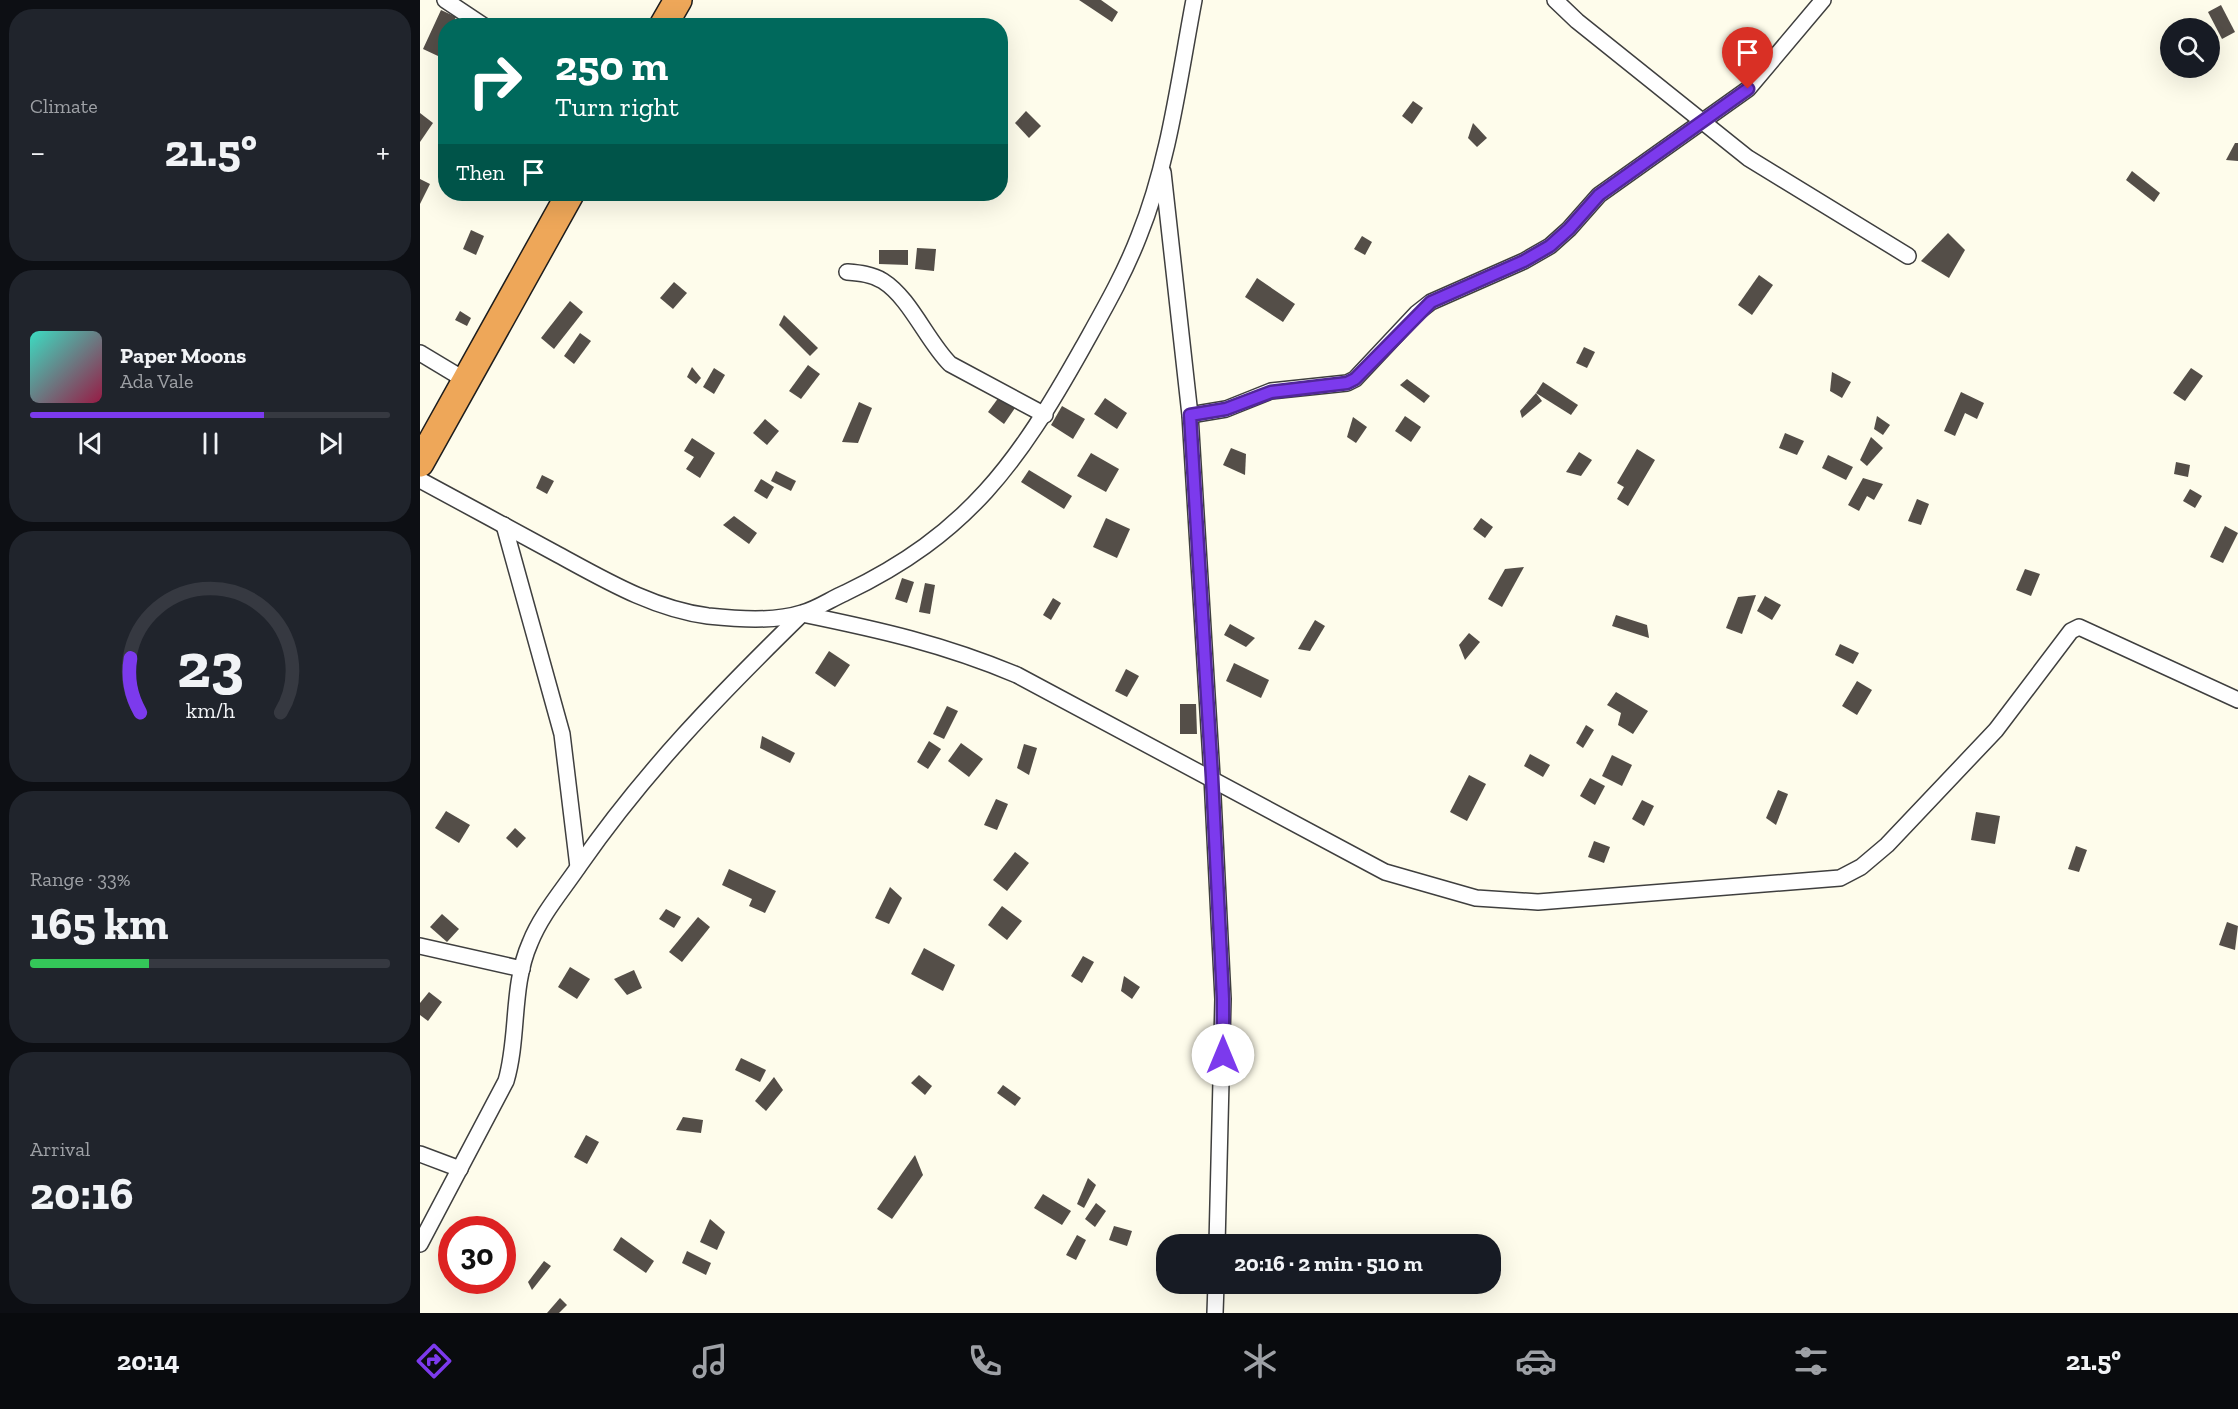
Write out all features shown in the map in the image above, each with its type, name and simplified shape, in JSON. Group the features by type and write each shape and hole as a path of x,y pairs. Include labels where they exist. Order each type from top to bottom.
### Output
{"highway":[{"path":"668,18 678,0"},
{"path":"420,463 566,201"}],"street":[{"path":"446,0 472,18"},
{"path":"420,1244 506,1081 512,1059 522,969 538,924 622,805 742,672 802,614 869,581 921,551 972,508 1011,465 1045,415 1119,282 1140,236 1162,163 1194,0"},
{"path":"1555,0 1577,21 1748,158 1908,256"},
{"path":"1190,415 1226,409 1271,392 1347,383 1355,379 1431,302 1524,261 1550,246 1569,229 1599,195 1756,81 1823,0"},
{"path":"1162,163 1190,415 1212,777 1223,999 1217,1234"},
{"path":"847,272 881,279 895,289 938,352 950,364 1045,415"},
{"path":"420,353 465,381"},
{"path":"420,480 616,586 657,603 706,615 761,619 802,614 910,636 963,652 1017,675 1212,777 1385,872 1486,899 1556,901 1840,878 1850,874 1887,845 1996,730 2072,631 2079,627 2238,700"},
{"path":"504,525 562,734 579,867"},
{"path":"420,946 522,969"},
{"path":"420,1154 460,1169"},
{"path":"1215,1313 1216,1294"}],"building":[{"path":"1079,0 1101,0 1118,12 1112,22"},
{"path":"2221,5 2235,32 2222,39 2220,18 2211,18 2208,12"},
{"path":"441,10 456,17 438,18 438,56 423,49"},
{"path":"1413,101 1423,108 1412,124 1402,116"},
{"path":"1026,111 1041,126 1029,138 1015,123"},
{"path":"420,113 433,123 420,142"},
{"path":"1473,123 1487,138 1477,147 1468,138"},
{"path":"2235,143 2238,143 2238,161 2226,160"},
{"path":"2132,171 2160,193 2154,202 2126,180"},
{"path":"420,179 430,184 420,204"},
{"path":"471,230 484,236 476,255 463,249"},
{"path":"1948,233 1965,250 1949,278 1921,261"},
{"path":"1362,236 1372,242 1365,255 1354,249"},
{"path":"917,248 936,249 934,271 915,269"},
{"path":"879,250 908,250 908,265 879,264"},
{"path":"1759,275 1773,285 1752,315 1738,305"},
{"path":"1257,278 1295,304 1283,322 1245,297"},
{"path":"674,282 687,293 673,309 660,298"},
{"path":"570,301 583,312 554,349 541,338"},
{"path":"460,311 471,318 467,326 455,320"},
{"path":"784,315 818,348 810,356 779,325"},
{"path":"580,333 591,341 574,364 564,356"},
{"path":"1584,347 1595,352 1587,368 1576,363"},
{"path":"808,365 820,374 801,399 789,391"},
{"path":"692,367 701,378 696,384 687,377"},
{"path":"714,368 725,375 714,394 703,387"},
{"path":"2191,368 2203,376 2185,401 2173,393"},
{"path":"1832,372 1851,382 1842,398 1830,391"},
{"path":"1407,379 1430,396 1424,403 1400,385"},
{"path":"1543,382 1578,405 1571,415 1536,393"},
{"path":"1961,392 1984,403 1977,419 1965,413 1955,436 1944,431"},
{"path":"1536,393 1542,401 1522,418 1520,411"},
{"path":"999,397 1015,408 1004,424 988,412"},
{"path":"1105,398 1127,413 1117,429 1094,414"},
{"path":"859,402 872,408 858,443 842,442"},
{"path":"1062,406 1085,419 1073,439 1051,425"},
{"path":"1405,416 1421,427 1411,442 1395,431"},
{"path":"1877,416 1890,425 1883,435 1874,429"},
{"path":"1353,417 1367,427 1356,443 1347,437"},
{"path":"765,419 779,431 767,445 753,433"},
{"path":"1785,433 1804,441 1797,455 1779,448"},
{"path":"1871,437 1883,448 1867,466 1860,460"},
{"path":"692,438 715,453 700,478 686,469 694,457 684,451"},
{"path":"1231,448 1246,454 1245,475 1223,465"},
{"path":"1637,449 1655,460 1628,506 1617,499 1624,487 1617,483"},
{"path":"1579,452 1592,460 1581,476 1566,472"},
{"path":"1091,453 1119,469 1106,492 1077,476"},
{"path":"1828,455 1853,467 1846,480 1822,468"},
{"path":"2176,462 2190,465 2188,477 2174,474"},
{"path":"1029,470 1072,496 1064,509 1021,482"},
{"path":"776,471 796,481 791,491 771,481"},
{"path":"542,475 554,481 547,494 536,488"},
{"path":"1863,478 1883,484 1874,500 1867,496 1859,511 1848,505"},
{"path":"761,479 774,487 767,499 754,491"},
{"path":"2190,489 2202,496 2195,508 2183,501"},
{"path":"1917,499 1929,504 1921,525 1908,521"},
{"path":"734,516 757,533 749,544 723,525"},
{"path":"1106,518 1130,529 1117,558 1093,547"},
{"path":"1481,518 1493,527 1485,538 1473,529"},
{"path":"2225,526 2238,533 2223,563 2210,557"},
{"path":"1524,567 1502,607 1488,599 1505,569"},
{"path":"2025,569 2040,574 2031,596 2016,590"},
{"path":"902,578 914,582 907,603 895,599"},
{"path":"925,583 935,585 930,614 919,612"},
{"path":"1756,595 1742,634 1726,628 1738,597"},
{"path":"1765,596 1781,605 1772,620 1757,611"},
{"path":"1053,598 1061,603 1051,620 1043,615"},
{"path":"1616,615 1647,625 1649,638 1612,626"},
{"path":"1315,620 1325,626 1310,651 1298,649"},
{"path":"1230,624 1255,638 1246,647 1224,635"},
{"path":"1469,633 1480,642 1465,660 1459,645"},
{"path":"1840,644 1859,653 1853,664 1835,655"},
{"path":"829,651 850,665 835,687 815,673"},
{"path":"1234,663 1269,680 1261,698 1226,681"},
{"path":"1126,669 1139,676 1127,697 1115,691"},
{"path":"1857,681 1872,690 1857,715 1842,706"},
{"path":"1616,692 1648,711 1633,734 1618,725 1621,713 1607,705"},
{"path":"1180,704 1196,704 1197,734 1180,734"},
{"path":"947,706 958,711 944,739 933,734"},
{"path":"1586,725 1594,730 1583,748 1576,743"},
{"path":"762,736 795,753 790,763 760,748"},
{"path":"929,741 941,749 928,769 917,762"},
{"path":"961,743 983,759 969,777 948,761"},
{"path":"1024,744 1037,748 1029,775 1017,768"},
{"path":"1530,754 1550,765 1543,777 1524,766"},
{"path":"1612,755 1632,765 1622,786 1602,776"},
{"path":"1469,775 1486,784 1467,821 1450,812"},
{"path":"1590,778 1605,786 1595,805 1580,796"},
{"path":"1778,790 1788,794 1776,825 1766,818"},
{"path":"996,799 1008,804 997,830 984,825"},
{"path":"1642,800 1654,806 1644,826 1632,819"},
{"path":"446,811 470,825 459,843 435,828"},
{"path":"1976,812 2000,816 1995,844 1971,840"},
{"path":"515,828 526,838 517,848 506,838"},
{"path":"1594,841 1610,847 1604,863 1588,857"},
{"path":"2076,846 2087,850 2079,872 2068,869"},
{"path":"1015,852 1029,863 1007,891 993,880"},
{"path":"729,869 776,891 765,913 749,906 752,899 722,885"},
{"path":"890,887 902,898 889,924 875,918"},
{"path":"1002,906 1022,921 1007,940 988,925"},
{"path":"666,909 681,917 674,928 659,919"},
{"path":"442,914 459,929 447,942 430,927"},
{"path":"698,917 710,927 682,962 669,952"},
{"path":"2227,922 2238,926 2235,950 2219,945"},
{"path":"924,948 955,965 943,991 911,974"},
{"path":"1083,956 1094,962 1082,983 1071,976"},
{"path":"570,967 590,979 577,999 558,987"},
{"path":"634,970 642,988 627,995 614,979"},
{"path":"1124,976 1140,987 1132,999 1121,991"},
{"path":"429,992 442,1002 428,1021 420,1015 420,1003"},
{"path":"741,1058 766,1070 760,1082 735,1070"},
{"path":"919,1075 932,1086 925,1095 911,1083"},
{"path":"774,1077 783,1090 766,1111 755,1101"},
{"path":"1003,1085 1021,1098 1015,1106 997,1093"},
{"path":"683,1117 703,1120 701,1133 676,1130"},
{"path":"586,1135 599,1142 587,1164 574,1157"},
{"path":"915,1155 923,1175 892,1219 877,1209"},
{"path":"1088,1178 1096,1185 1084,1208 1077,1204"},
{"path":"1043,1194 1071,1211 1062,1225 1034,1208"},
{"path":"1096,1203 1106,1211 1095,1227 1085,1219"},
{"path":"710,1219 725,1232 717,1250 700,1242"},
{"path":"1114,1226 1132,1231 1127,1246 1109,1240"},
{"path":"1077,1235 1086,1240 1076,1260 1066,1255"},
{"path":"621,1237 654,1261 646,1273 613,1250"},
{"path":"687,1251 711,1263 706,1275 682,1263"},
{"path":"544,1261 551,1266 532,1290 528,1282"},
{"path":"560,1298 567,1305 559,1313 547,1313"}],"route":[{"path":"1223,1055 1223,999 1212,777 1190,415 1219,411 1271,392 1347,383 1355,379 1417,313 1431,302 1524,261 1550,246 1569,229 1599,195 1748,89"}]}
